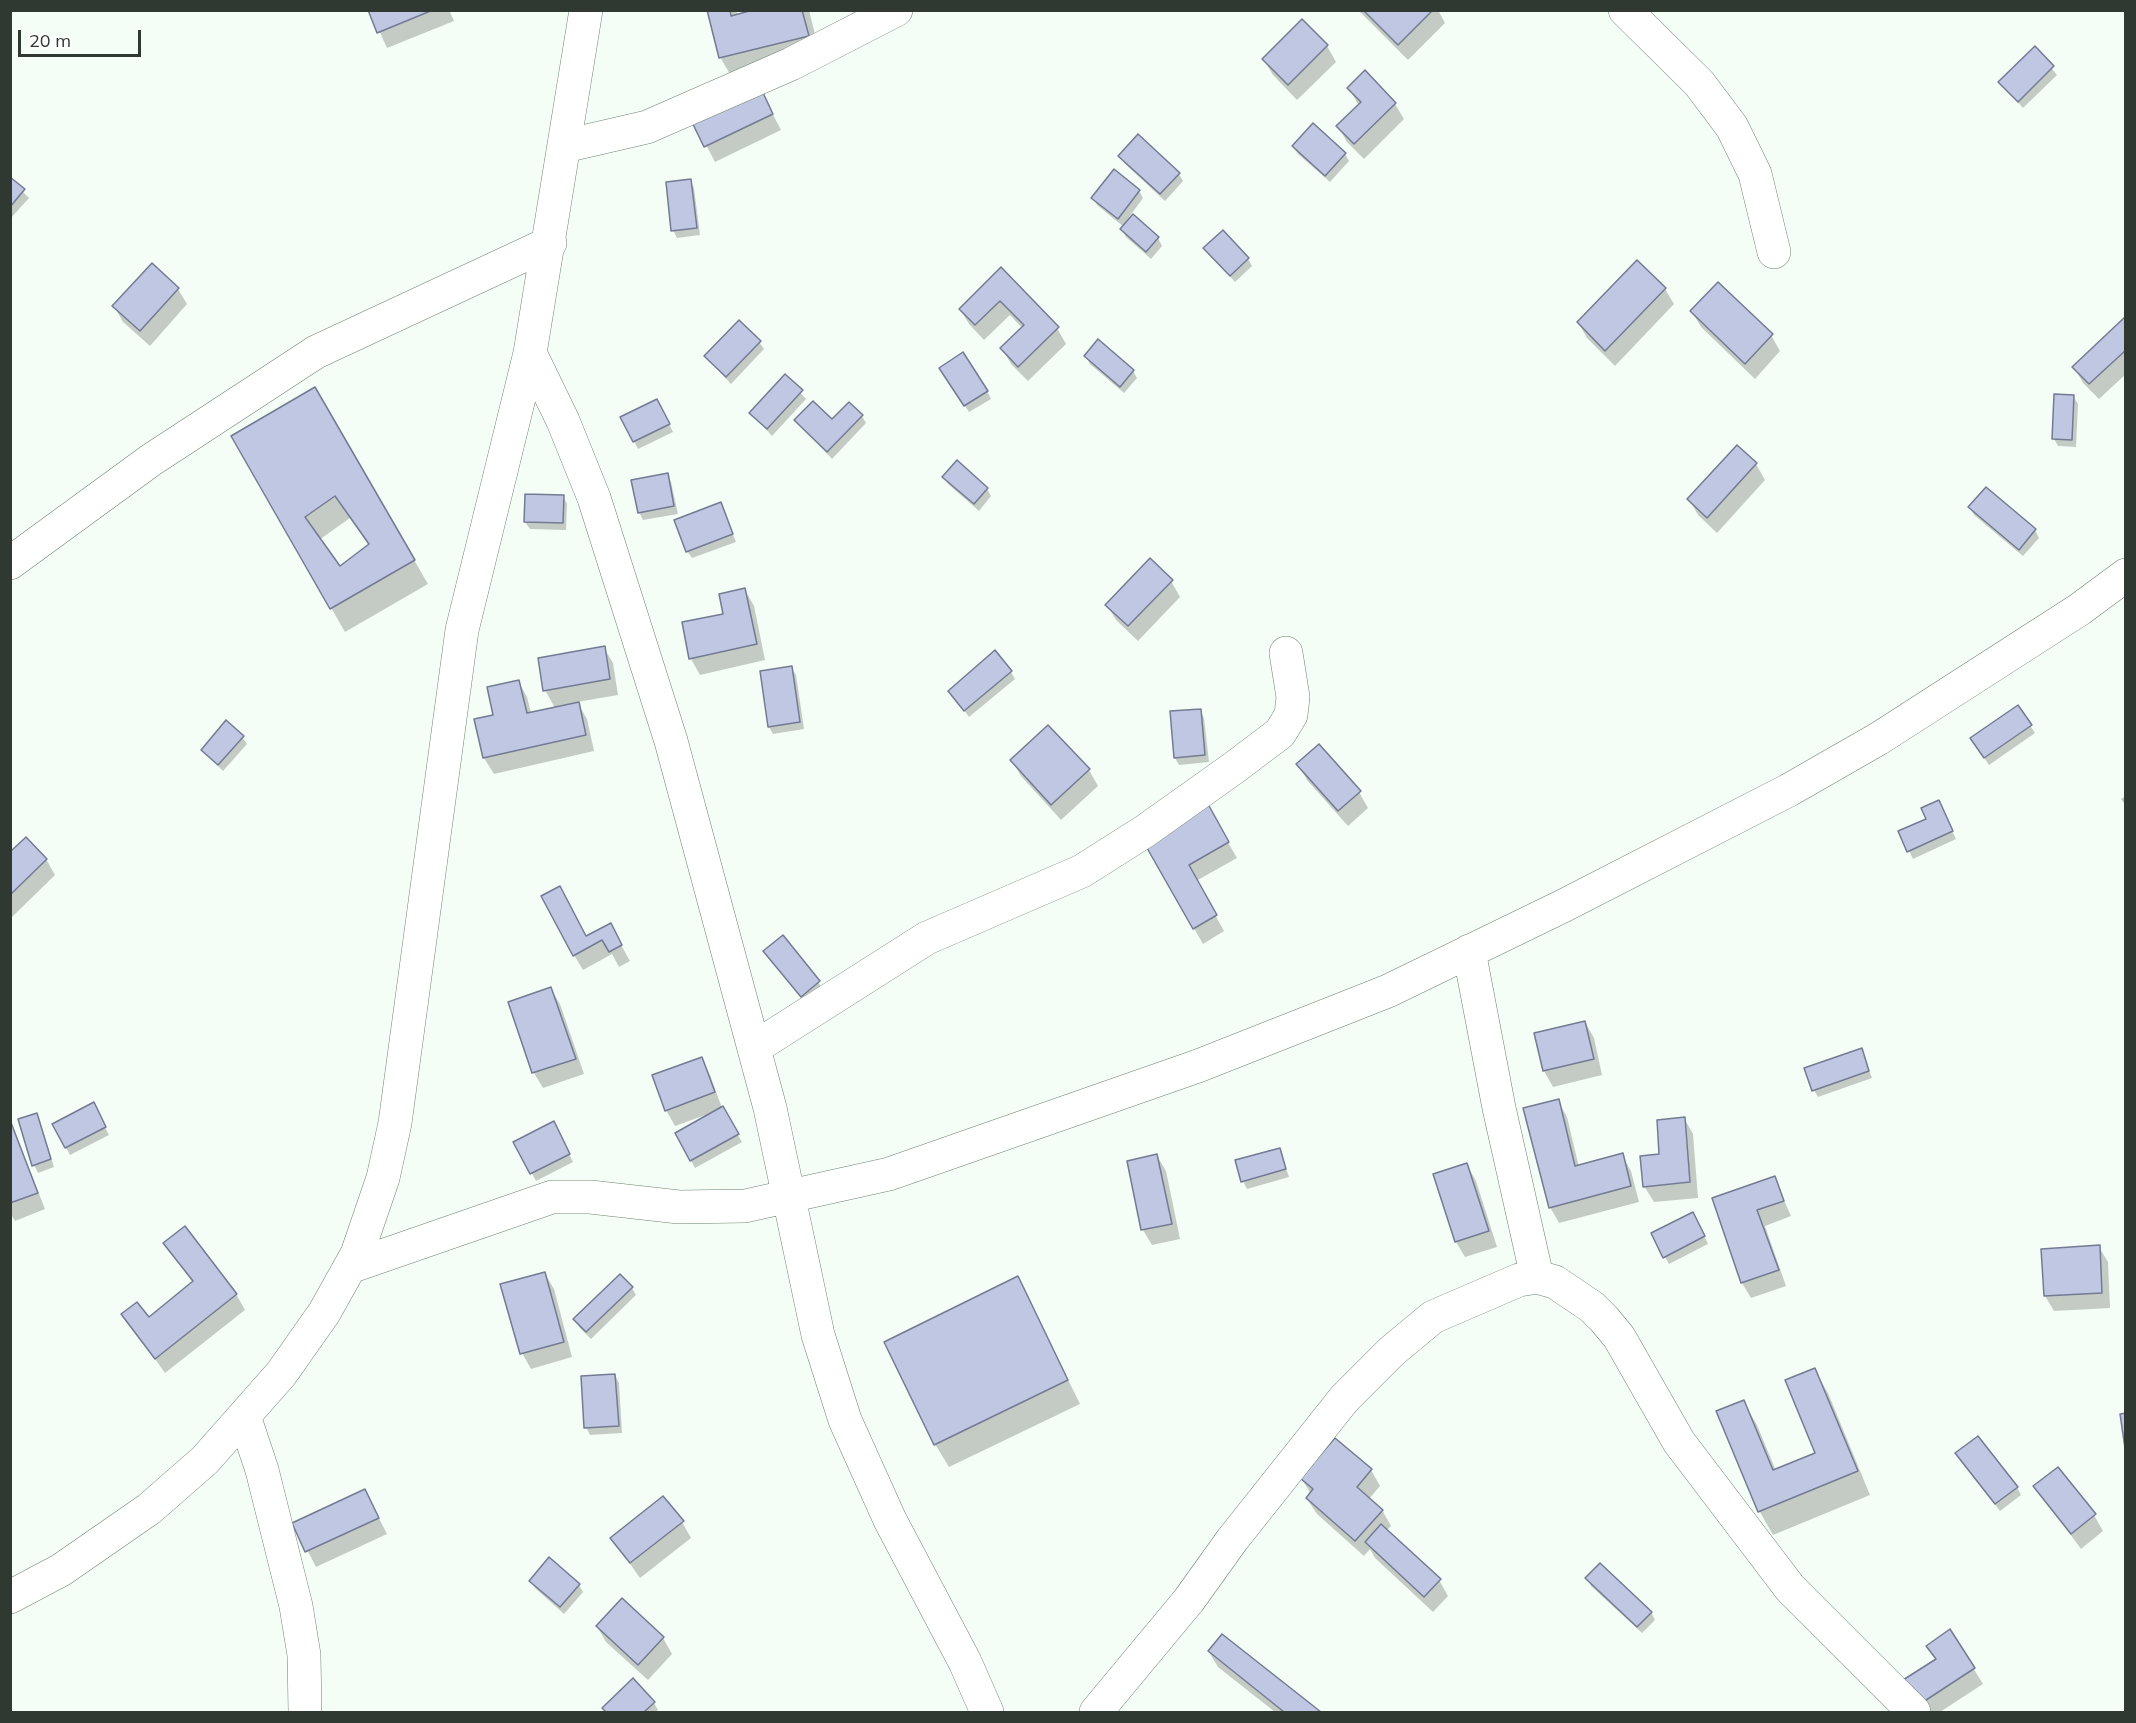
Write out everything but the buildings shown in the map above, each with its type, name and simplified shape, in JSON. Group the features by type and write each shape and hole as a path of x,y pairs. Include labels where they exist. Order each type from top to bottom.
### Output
{"street":[{"path":"10,1597 61,1570 149,1509 205,1460 281,1374 324,1313 357,1254 382,1178 395,1123 462,630 530,353 550,243 586,10"},
{"path":"565,146 647,128 791,64 896,10"},
{"path":"1625,10 1699,83 1732,127 1755,174 1774,252"},
{"path":"10,563 151,460 316,352 550,243"},
{"path":"530,353 564,421 615,560 671,741 754,1048 790,1196 818,1335 845,1420 890,1520 965,1662 987,1713"},
{"path":"350,1267 552,1197 590,1197 679,1207 745,1206 889,1174 1198,1066 1388,991 1789,790 1878,739 2080,609 2126,575"},
{"path":"754,1048 927,938 1082,871 1154,825 1235,767 1280,733 1291,715 1293,697 1286,653"},
{"path":"1469,951 1504,1131 1537,1277"},
{"path":"1096,1713 1189,1600 1232,1540 1344,1399 1392,1351 1433,1317 1519,1280 1537,1277 1555,1282 1592,1307 1604,1319 1619,1337 1679,1442 1790,1588 1914,1713"},
{"path":"244,1416 262,1470 296,1606 304,1655 305,1713"}]}
